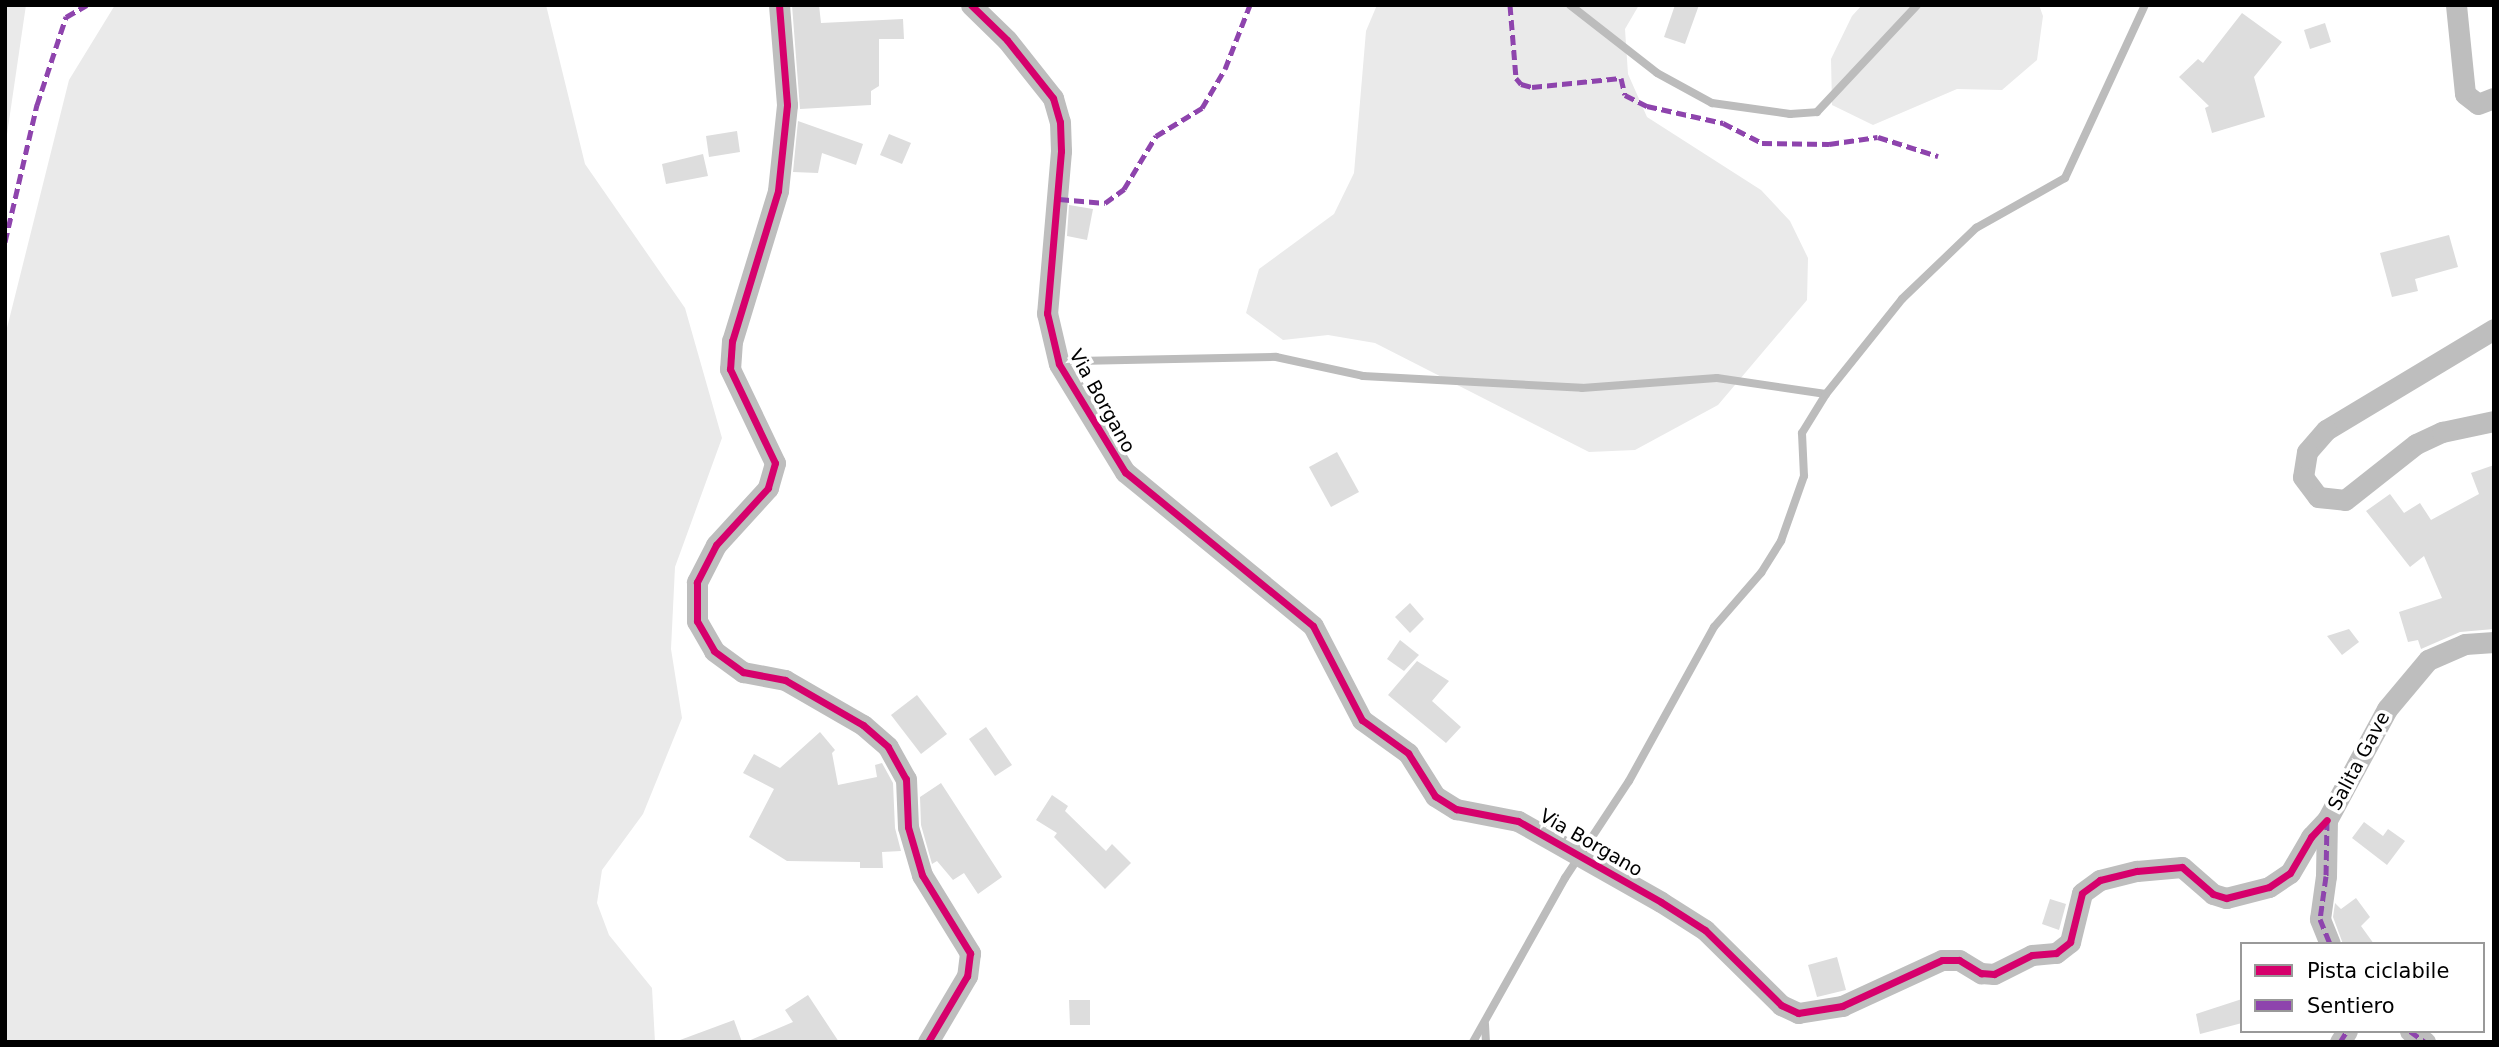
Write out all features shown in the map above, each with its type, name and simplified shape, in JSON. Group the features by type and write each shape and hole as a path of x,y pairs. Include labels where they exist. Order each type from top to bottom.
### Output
{"street":[{"path":"779,5 788,105 778,191 732,341 730,369 775,463 768,488 716,545 697,582 697,621 714,651 743,672 785,680 863,725 888,747 906,779 908,827 922,875 970,953 967,976 928,1042"},
{"name":"Via Borgano","path":"971,5 1007,40 1053,98 1060,122 1059,199 1047,313 1059,364 1125,472 1313,626 1362,720 1408,753 1435,796 1455,809 1518,821 1661,902 1705,930 1781,1005 1798,1013 1842,1006 1942,960 1959,960 1980,973 1994,974 2032,955 2062,951 2070,942 2082,893 2101,880 2176,866 2188,870 2219,897 2269,887 2290,873 2311,836 2327,820"},
{"path":"2456,5 2463,86 2474,103 2488,101"},
{"path":"2494,329 2317,437 2307,452 2303,477 2318,497 2345,500 2416,444 2442,432 2494,421"},
{"name":"Salita Gave","path":"2329,942 2320,919 2327,820 2387,709 2417,668 2447,650 2494,642"}],"shaded area":[{"path":"5,5 26,5 5,148"},
{"path":"115,5 546,5 585,164 685,308 722,438 675,567 671,649 682,718 643,814 602,870 597,903 609,935 652,988 655,1042 5,1042 5,336 69,80"},
{"path":"1377,5 1639,5 1625,29 1628,74 1647,117 1761,190 1790,221 1808,258 1807,300 1718,405 1635,450 1589,452 1375,343 1328,335 1283,340 1246,313 1259,269 1334,214 1354,173 1366,31"},
{"path":"1862,5 2039,5 2043,16 2037,60 2002,90 1957,89 1873,125 1832,105 1831,59 1852,16"}],"building":[{"path":"792,5 819,5 821,23 903,19 904,39 879,39 879,86 871,91 871,105 800,109"},
{"path":"1675,5 1699,5 1685,44 1664,37"},
{"path":"2242,13 2282,42 2254,77 2265,117 2212,133 2205,108 2209,106 2179,77 2198,59 2203,63"},
{"path":"2325,23 2331,42 2310,49 2304,30"},
{"path":"798,121 863,144 856,165 822,153 818,173 793,172"},
{"path":"737,131 740,152 709,157 706,136"},
{"path":"889,134 911,143 902,164 880,155"},
{"path":"703,154 708,176 666,184 662,164"},
{"path":"1069,205 1093,209 1087,240 1067,236"},
{"path":"2449,235 2458,267 2415,279 2418,291 2392,297 2380,253"},
{"path":"1337,452 1359,492 1331,507 1309,467"},
{"path":"2494,465 2494,629 2460,632 2421,649 2418,640 2408,642 2399,612 2442,598 2424,556 2410,567 2366,511 2390,494 2404,513 2420,503 2431,520 2479,494 2471,473"},
{"path":"1410,603 1424,619 1410,633 1395,617"},
{"path":"2349,629 2359,642 2342,655 2327,636"},
{"path":"1400,640 1419,655 1404,671 1387,659"},
{"path":"1417,661 1449,681 1432,701 1461,727 1446,743 1388,695"},
{"path":"917,695 947,734 921,754 891,715"},
{"path":"986,727 1012,765 995,776 969,739"},
{"path":"820,732 835,750 832,753 838,785 877,777 875,765 882,763 893,783 895,828 901,851 882,852 883,868 860,868 860,862 787,861 749,837 774,789 743,773 754,754 780,768"},
{"path":"941,783 1002,877 978,894 964,873 953,880 937,861 932,864 921,825 920,797"},
{"path":"1052,795 1068,806 1065,811 1106,851 1112,844 1131,863 1105,889 1054,837 1057,833 1036,820"},
{"path":"2364,822 2383,836 2388,829 2405,841 2387,865 2352,838"},
{"path":"2356,898 2370,917 2361,926 2373,942 2342,942 2333,917 2335,903 2341,909"},
{"path":"2050,899 2066,904 2059,930 2042,924"},
{"path":"1837,957 1846,990 1817,997 1808,965"},
{"path":"808,995 839,1042 746,1042 793,1022 785,1010"},
{"path":"1069,1000 1090,1000 1090,1025 1070,1025"},
{"path":"2240,1000 2240,1024 2200,1034 2196,1014"},
{"path":"734,1020 742,1042 680,1042 680,1040"}],"waterway":[{"path":"1570,5 1657,73 1712,103 1790,114 1817,112 1917,5"},
{"path":"1473,1042 1565,878 1629,781 1714,627 1761,573 1781,541 1804,476 1802,433 1826,394 1902,299 1976,228 2065,178 2145,5"},
{"path":"1077,361 1276,357 1363,376 1582,388 1717,378 1826,394"},
{"path":"1485,1024 1486,1042"}],"marked path":[{"path":"5,242 37,105 66,17 87,5"},
{"path":"1059,199 1105,203 1124,189 1156,136 1202,108 1225,69 1250,5"},
{"path":"1510,5 1516,78 1521,84 1532,87 1621,78 1625,95 1647,106 1723,123 1762,143 1829,144 1878,137 1938,156"},
{"path":"2327,820 2326,876 2320,919 2329,942"},
{"path":"2340,1042 2346,1033"},
{"path":"2413,1033 2425,1042"}],"cycle path":[{"path":"779,5 787,105 778,191 732,341 730,369 775,463 768,488 716,545 697,582 697,621 714,651 743,672 785,680 863,725 888,747 906,779 908,827 922,875 970,953 967,976 928,1042"},
{"path":"971,5 1007,40 1053,98 1060,122 1061,151 1047,313 1059,364 1125,472 1313,626 1362,720 1408,753 1435,796 1456,809 1518,821 1661,902 1705,930 1781,1005 1798,1013 1842,1006 1942,960 1959,960 1981,973 1994,974 2032,955 2056,953 2070,942 2082,893 2100,880 2137,871 2182,867 2213,894 2226,898 2269,887 2290,873 2311,837 2327,820"}]}
